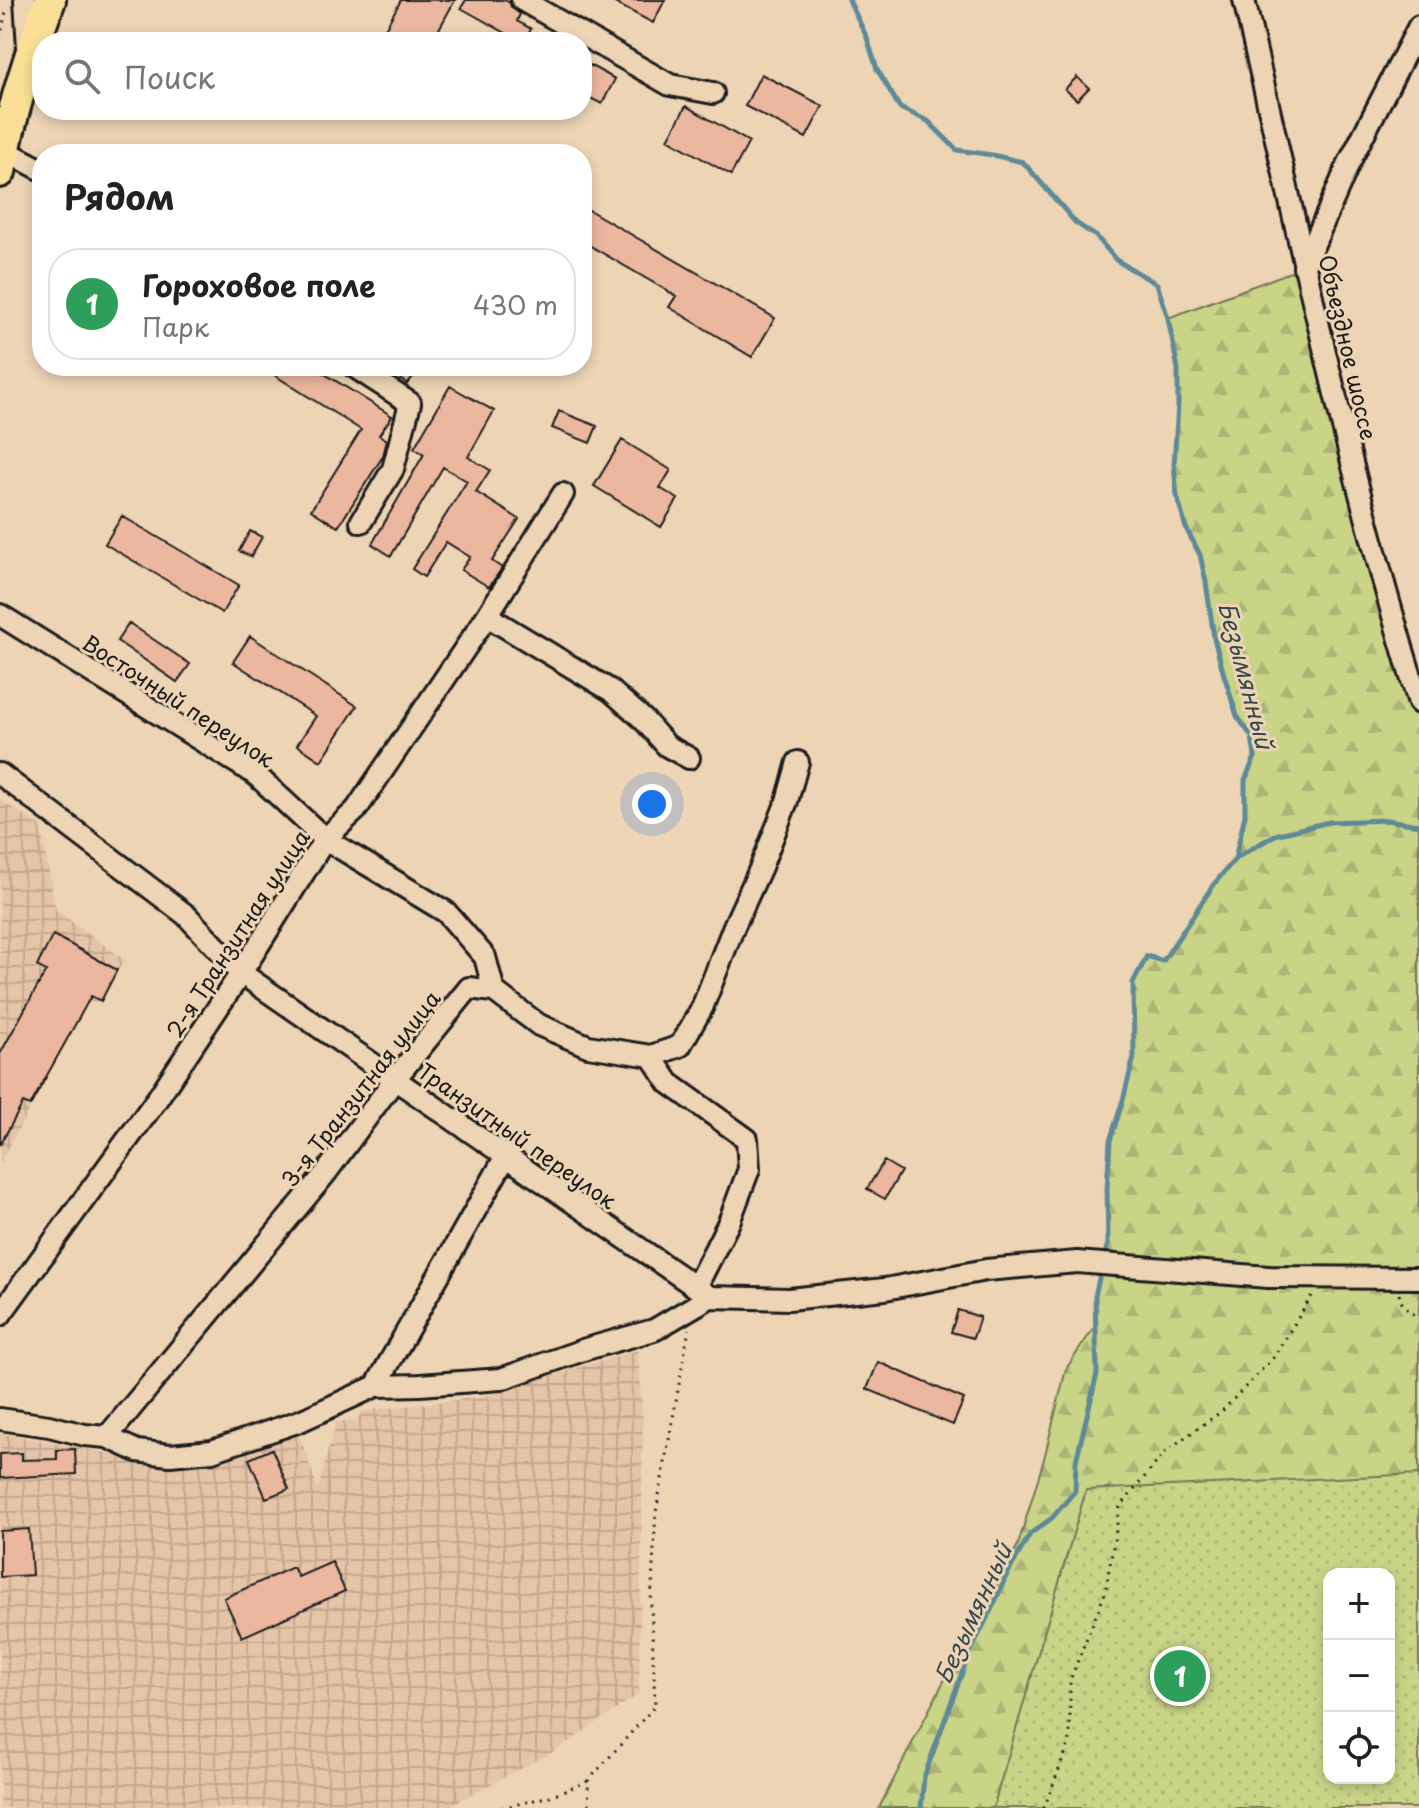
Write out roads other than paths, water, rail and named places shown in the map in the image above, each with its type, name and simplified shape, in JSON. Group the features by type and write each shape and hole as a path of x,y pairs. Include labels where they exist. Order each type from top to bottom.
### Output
{"highway":[{"path":"38,32 50,0"},
{"path":"1,165 32,48"}],"street":[{"path":"25,0 29,56"},
{"path":"522,0 578,32"},
{"name":"Объездное шоссе","path":"1244,0 1342,427 1419,703"},
{"path":"1304,267 1349,163 1419,26"},
{"path":"592,40 670,85 713,93"},
{"path":"1,165 32,169"},
{"path":"361,522 393,469 410,403 368,376"},
{"name":"2-я Транзитная улица","path":"0,1315 157,1099 325,839 356,810 487,616 563,494"},
{"name":"Восточный переулок","path":"0,615 255,774 325,839 446,912 485,957 494,991"},
{"path":"487,616 610,690 643,719 667,746 689,758"},
{"path":"494,991 539,1025 588,1046 651,1056 680,1046 702,1008 761,867 787,801 798,762"},
{"name":"Транзитный переулок","path":"0,774 186,915 241,973 506,1156 700,1297"},
{"name":"3-я Транзитная улица","path":"107,1437 325,1174 395,1079 469,988 494,991"},
{"path":"0,1419 107,1437 137,1451 170,1455 212,1451 300,1421 376,1386 501,1379 586,1349 654,1330 700,1297 749,1169 747,1139 669,1083 651,1056"},
{"path":"376,1386 506,1156"},
{"path":"700,1297 789,1299 885,1289 986,1270 1077,1262 1268,1277 1409,1278"}],"waterway":[{"name":"Безымянный","path":"849,0 877,69 900,108 928,121 957,150 1023,162 1076,223 1097,237 1116,260 1157,284 1168,318 1178,369 1174,464 1177,496 1186,528 1200,555 1214,638 1224,675 1237,716 1252,737 1255,757 1245,780 1245,815 1235,859 1214,884 1163,961 1147,956 1133,983 1134,1057 1110,1141 1108,1244 1103,1260"},
{"path":"1236,858 1275,835 1329,822 1387,820 1419,825"},
{"name":"Безымянный","path":"921,1808 924,1777 969,1654 1005,1578 1030,1534 1052,1518 1075,1491 1076,1461 1097,1374 1095,1296 1101,1270"}],"place":[{"name":"Гороховое поле","path":"1180,1676"}]}
